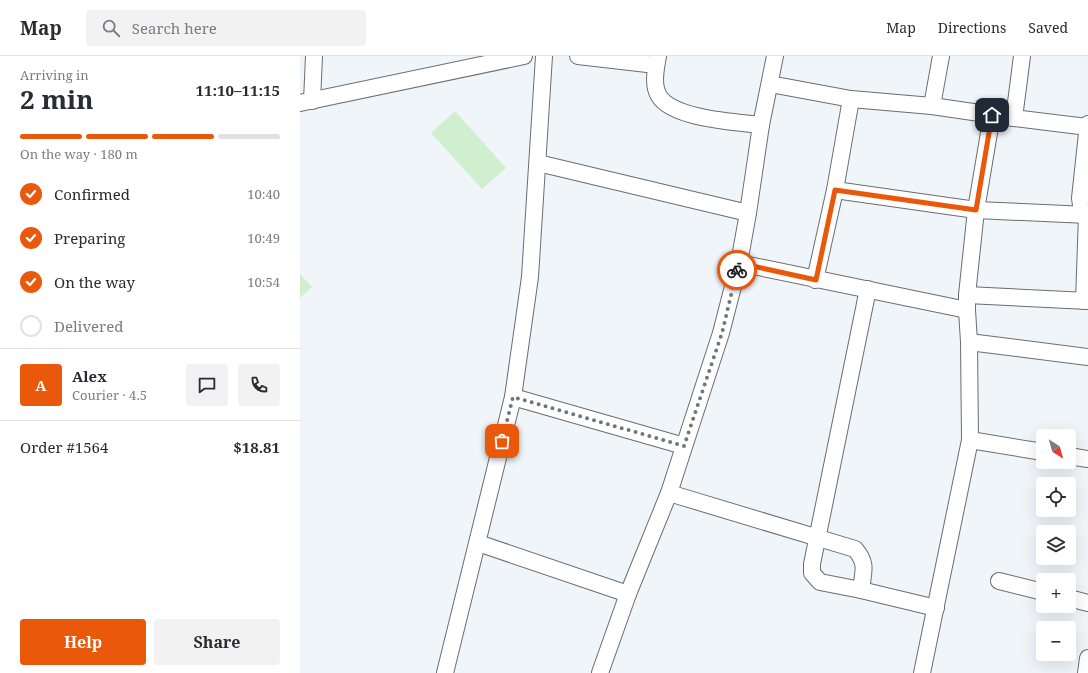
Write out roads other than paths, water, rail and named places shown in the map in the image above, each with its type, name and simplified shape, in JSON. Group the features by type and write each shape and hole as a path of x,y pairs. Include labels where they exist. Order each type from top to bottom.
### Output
{"street":[{"path":"314,56 306,102 524,56"},
{"path":"445,673 513,397 530,277 544,56"},
{"path":"578,56 657,61 656,88 658,95 665,102 686,113 712,120 760,125"},
{"path":"600,673 628,594 669,493 722,333 739,263 748,213 760,125 775,56"},
{"path":"932,106 941,56"},
{"path":"1014,118 1022,56"},
{"path":"770,84 851,99 932,106 1088,127"},
{"path":"816,280 835,190 851,99"},
{"path":"922,673 970,440 967,302 976,210 992,115"},
{"path":"739,263 816,280 868,289 967,302 1086,301 1087,215 1081,205 1080,198 1088,124"},
{"path":"538,163 748,213"},
{"path":"835,190 976,210 1087,215"},
{"path":"868,289 812,572 820,582 936,608"},
{"path":"969,342 1088,357"},
{"path":"513,397 684,446"},
{"path":"970,440 1036,451"},
{"path":"1076,457 1088,459"},
{"path":"669,493 855,549 864,564 860,590"},
{"path":"478,543 628,594"},
{"path":"999,581 1036,590"},
{"path":"1076,600 1088,603"},
{"path":"1086,673 1088,658"}]}
